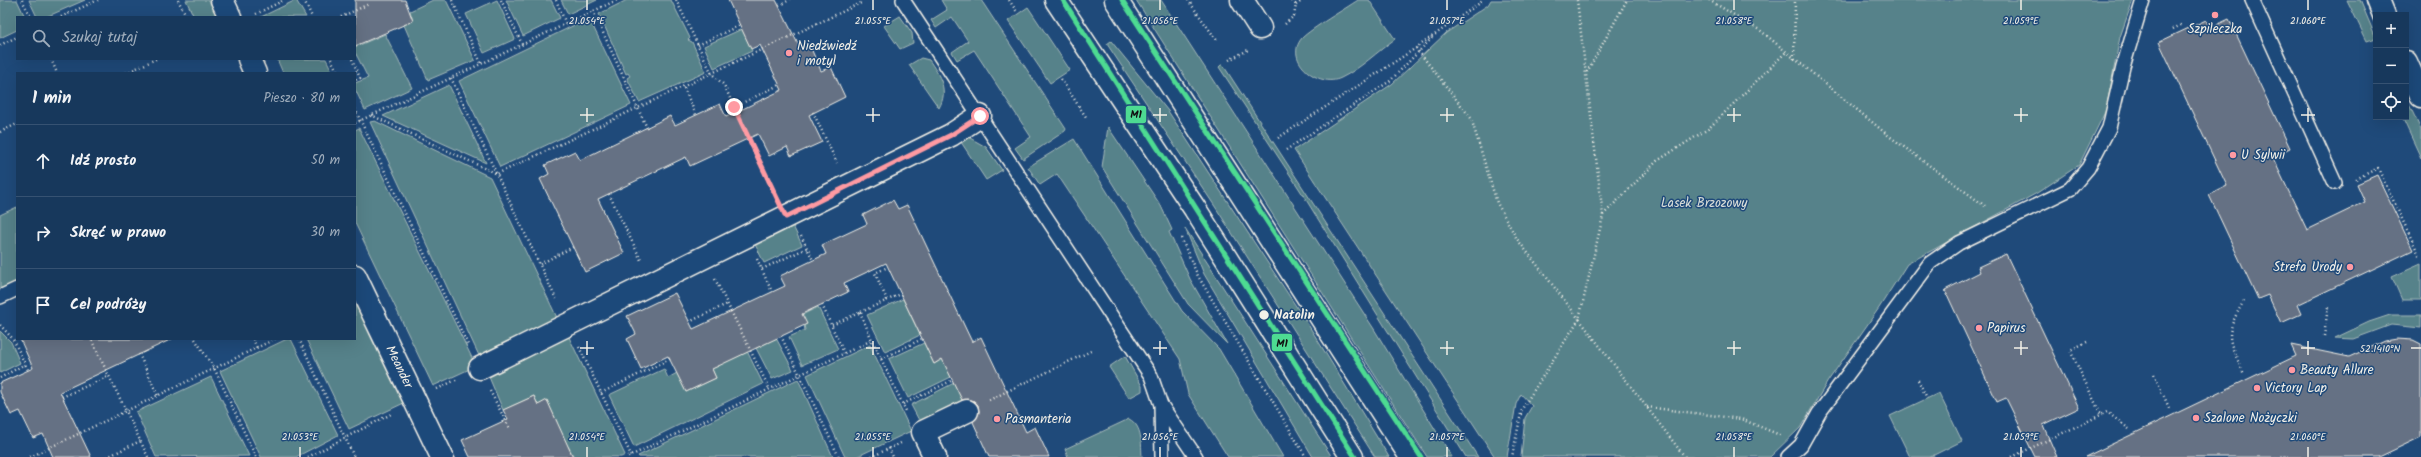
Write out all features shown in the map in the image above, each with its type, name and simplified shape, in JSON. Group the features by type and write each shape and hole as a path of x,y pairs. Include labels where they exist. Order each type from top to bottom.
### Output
{"street":[{"path":"222,0 230,16"},
{"path":"1056,0 1195,209 1352,457"},
{"path":"1116,0 1411,457"},
{"path":"1242,0 1260,28"},
{"path":"2378,0 2383,12"},
{"path":"249,60 255,72"},
{"path":"2409,69 2421,96"},
{"path":"480,368 951,135 980,116"},
{"name":"Meander","path":"356,278 442,457"},
{"path":"935,457 923,432 967,411"}],"lane":[{"path":"904,0 1151,376 1161,405 1196,457"},
{"path":"1788,457 1801,445 1819,413 1930,263 1960,243 2070,189 2088,168 2109,128 2123,67 2144,0"},
{"path":"2252,0 2335,183"},
{"path":"0,297 16,289"},
{"path":"1161,405 1162,457"}],"path":[{"path":"22,0 30,16"},
{"path":"63,16 98,0"},
{"path":"178,0 186,16"},
{"path":"255,14 284,0"},
{"path":"304,0 312,16"},
{"path":"452,0 481,63"},
{"path":"501,0 522,44"},
{"path":"556,0 566,24"},
{"path":"356,122 617,0"},
{"path":"676,0 712,74 724,85 786,217"},
{"path":"779,5 790,0"},
{"path":"1009,0 1017,12"},
{"path":"1188,0 1218,42"},
{"path":"1296,4 1303,0"},
{"path":"1278,138 1416,48 1484,0"},
{"path":"1512,457 1522,409 1579,319 1603,216 1578,0"},
{"path":"1587,72 1626,0"},
{"path":"1709,0 1761,31 1794,60 1889,136 2005,221"},
{"path":"1794,60 1795,0"},
{"path":"497,174 684,88 862,2"},
{"path":"343,16 369,4"},
{"path":"593,11 647,128"},
{"path":"2173,29 2184,24"},
{"path":"698,45 740,25"},
{"path":"1286,150 1390,81 1436,34"},
{"path":"0,45 16,37"},
{"path":"1416,48 1471,118 1497,203 1517,239 1685,457"},
{"path":"1603,216 1656,161 1708,130 1786,52"},
{"path":"1229,60 1240,56"},
{"path":"51,60 57,72"},
{"path":"128,72 154,60"},
{"path":"332,60 338,72"},
{"path":"352,60 360,78 356,80"},
{"path":"451,78 632,456"},
{"path":"1061,79 1086,117"},
{"path":"734,107 779,85"},
{"path":"684,88 696,115"},
{"path":"356,111 480,368 501,416 510,429"},
{"path":"814,112 847,186"},
{"path":"371,114 497,174"},
{"path":"0,132 16,124"},
{"path":"2335,183 2353,180 2378,168 2420,257 2416,259"},
{"path":"609,194 653,283"},
{"path":"1178,233 1198,276 1306,457"},
{"path":"801,236 813,260"},
{"path":"540,264 573,247"},
{"path":"762,269 807,248"},
{"path":"704,258 769,388"},
{"path":"757,260 772,292"},
{"path":"887,300 875,273 888,266"},
{"path":"832,325 901,294"},
{"path":"2244,301 2232,321 2229,336 2244,374"},
{"path":"689,322 727,304"},
{"path":"822,305 844,353"},
{"path":"2324,336 2328,307"},
{"path":"860,312 917,435 923,432"},
{"path":"0,325 13,339 28,370"},
{"path":"781,336 839,457"},
{"path":"881,359 922,339"},
{"path":"91,340 148,457"},
{"path":"196,340 215,370 256,457"},
{"path":"253,340 257,348"},
{"path":"30,457 215,370 273,340"},
{"path":"299,340 354,457"},
{"path":"628,457 769,388 872,340"},
{"path":"2087,342 2070,350 2101,415"},
{"path":"989,400 1093,350"},
{"path":"139,354 158,396"},
{"path":"601,393 670,359"},
{"path":"0,378 25,364"},
{"path":"2154,374 2170,410"},
{"path":"62,397 109,376"},
{"path":"903,404 953,380"},
{"path":"1918,380 1927,398"},
{"path":"1647,407 1741,418 1801,445"},
{"path":"2012,457 2108,412 2129,429"},
{"path":"308,457 387,416"},
{"path":"107,457 140,440"},
{"path":"871,457 894,446"},
{"path":"889,448 893,457"}],"green space":[{"path":"0,0 17,0 25,16 16,16 16,30 0,38"},
{"path":"29,0 85,0 48,16 37,16"},
{"path":"186,0 213,0 221,16 194,16"},
{"path":"296,0 305,16 263,16"},
{"path":"433,0 446,0 475,60 428,80 404,25 413,21 410,11"},
{"path":"497,0 515,39 484,53 466,14"},
{"path":"506,0 551,0 560,18 523,36"},
{"path":"561,0 597,0 568,14"},
{"path":"627,0 671,0 690,38 688,40 692,42 706,72 639,102 627,78 630,76 628,73 626,74 599,14"},
{"path":"941,0 981,0 1066,129 1065,131 1023,159 1015,148 1031,137 974,50 957,60 952,52 968,41 952,17 936,28 931,20 947,10"},
{"path":"1136,0 1161,0 1374,329 1452,457 1427,457"},
{"path":"1358,0 1369,0 1395,39 1362,65 1341,78 1332,80 1314,76 1300,63 1297,55 1297,46 1302,38 1307,34"},
{"name":"Lasek Brzozowy","path":"1491,0 2133,0 2120,37 2106,110 2079,165 2037,193 1907,264 1879,308 1828,381 1800,428 1770,457 1521,457 1525,418 1532,406 1521,394 1516,404 1507,457 1495,457 1294,150 1392,84 1446,33 1488,5"},
{"path":"2347,0 2360,0 2373,31 2373,39 2367,41"},
{"path":"1028,7 1070,70 1050,83 1008,21"},
{"path":"900,16 912,33 913,43 900,49 884,26"},
{"path":"589,18 631,105 500,167 459,81"},
{"path":"742,29 752,51 714,68 704,46"},
{"path":"385,34 412,88 365,110 356,91 356,83 368,78 356,54 356,47"},
{"path":"1111,41 1168,111 1309,326 1389,457 1375,457 1216,208 1107,44"},
{"path":"921,58 929,60 940,77 943,95 939,108 909,65"},
{"path":"277,60 326,60 332,72 283,72"},
{"path":"1223,65 1478,457 1466,457 1300,190 1219,67"},
{"path":"449,85 486,163 383,116"},
{"path":"2409,104 2421,130 2421,158 2403,120 2409,120"},
{"path":"375,121 490,177 560,324 482,362 370,122"},
{"path":"1108,127 1161,206 1172,230 1169,232 1190,279 1227,344 1188,304 1102,167"},
{"path":"359,128 476,366 433,386 356,225 356,130"},
{"path":"970,138 986,147 1002,170 986,180 959,139"},
{"path":"1074,139 1182,311 1219,349 1283,457 1228,457 1188,394 1180,359 1057,174 1040,185 1028,167"},
{"path":"16,207 16,281 0,289 0,215"},
{"path":"791,222 802,245 764,263 753,240"},
{"path":"1185,228 1331,457 1313,457 1204,274"},
{"path":"2421,264 2421,300 2402,300 2392,277"},
{"path":"903,299 920,335 885,352 867,315"},
{"path":"359,305 406,402 349,429 306,340 356,340 356,306"},
{"path":"818,307 838,349 802,365 789,337 805,330 802,315"},
{"path":"2390,315 2421,315 2421,328 2391,325 2353,339 2335,338 2369,322"},
{"path":"0,331 11,342 20,363 0,373"},
{"path":"567,333 625,455 621,457 574,457 568,446 559,450 548,426 557,422 547,401 538,405 534,396 503,410 489,377 490,371"},
{"path":"776,338 793,370 772,379 756,348"},
{"path":"285,340 291,340 338,435 296,457 261,457 220,371"},
{"path":"924,343 934,364 943,359 951,377 908,398 889,359"},
{"path":"870,345 911,431 856,457 845,457 807,375"},
{"path":"747,351 763,384 634,447 609,395 664,369 668,378 677,373 686,392 716,378 712,369"},
{"path":"1125,356 1142,386 1142,391 1129,398 1109,367"},
{"path":"211,377 249,456 156,457 136,412"},
{"path":"798,379 833,457 638,456"},
{"path":"954,383 965,405 922,426 911,405"},
{"path":"1939,393 1962,441 1930,457 1910,457 1890,416"},
{"path":"1129,419 1134,422 1139,431 1142,457 1068,457 1065,449"}],"building":[{"path":"355,0 405,0 413,21 356,46"},
{"path":"728,0 776,0 800,48 809,44 821,71 831,67 845,97 809,115 822,142 791,156 787,147 769,156 758,134 690,166 686,157 598,199 624,253 585,272 540,179 549,174 545,165 575,151 580,160 670,116 675,125 720,104 726,117 782,90 760,45 751,49"},
{"path":"2229,19 2290,148 2272,156 2307,230 2365,202 2357,184 2377,175 2413,250 2297,305 2301,314 2281,323 2268,295 2258,299 2209,195 2227,186 2159,42 2206,20 2210,28"},
{"path":"893,200 898,209 907,205 972,342 981,337 1026,432 1035,427 1049,457 989,457 973,422 979,412 978,405 974,401 962,400 942,359 934,364 886,263 844,283 848,292 802,314 807,324 712,369 716,378 686,392 668,356 641,369 627,339 636,334 627,316 675,293 693,329 785,286 780,276 826,254 822,245 867,224 863,215"},
{"path":"2006,254 2079,408 2043,425 2057,457 2035,457 2006,398 1997,402 1945,290 1980,272 1978,267"},
{"path":"2397,339 2413,340 2421,344 2421,437 2379,457 2085,457 2296,356 2291,345 2349,357 2385,341"},
{"path":"20,340 170,340 60,392 91,457 53,457 43,434 33,438 20,411 11,415 0,392 0,383 33,368"},
{"path":"534,396 538,405 547,400 573,457 470,457 462,440 508,419 503,410"}],"transit line":[{"name":"M1","path":"1063,0 1355,457"},
{"name":"M1","path":"1122,0 1421,457"}],"place":[{"name":"Szpileczka","path":"2215,15"},
{"name":"Niedźwiedź i motyl","path":"789,53"},
{"name":"U Sylwii","path":"2233,155"},
{"name":"Strefa Urody","path":"2350,267"},
{"name":"Natolin","path":"1264,315"},
{"name":"Papirus","path":"1979,328"},
{"name":"Beauty Allure","path":"2292,370"},
{"name":"Victory Lap","path":"2257,388"},
{"name":"Szalone Nożyczki","path":"2196,418"},
{"name":"Pasmanteria","path":"997,419"}],"route":[{"path":"734,107 786,217 951,135 980,116"}]}
